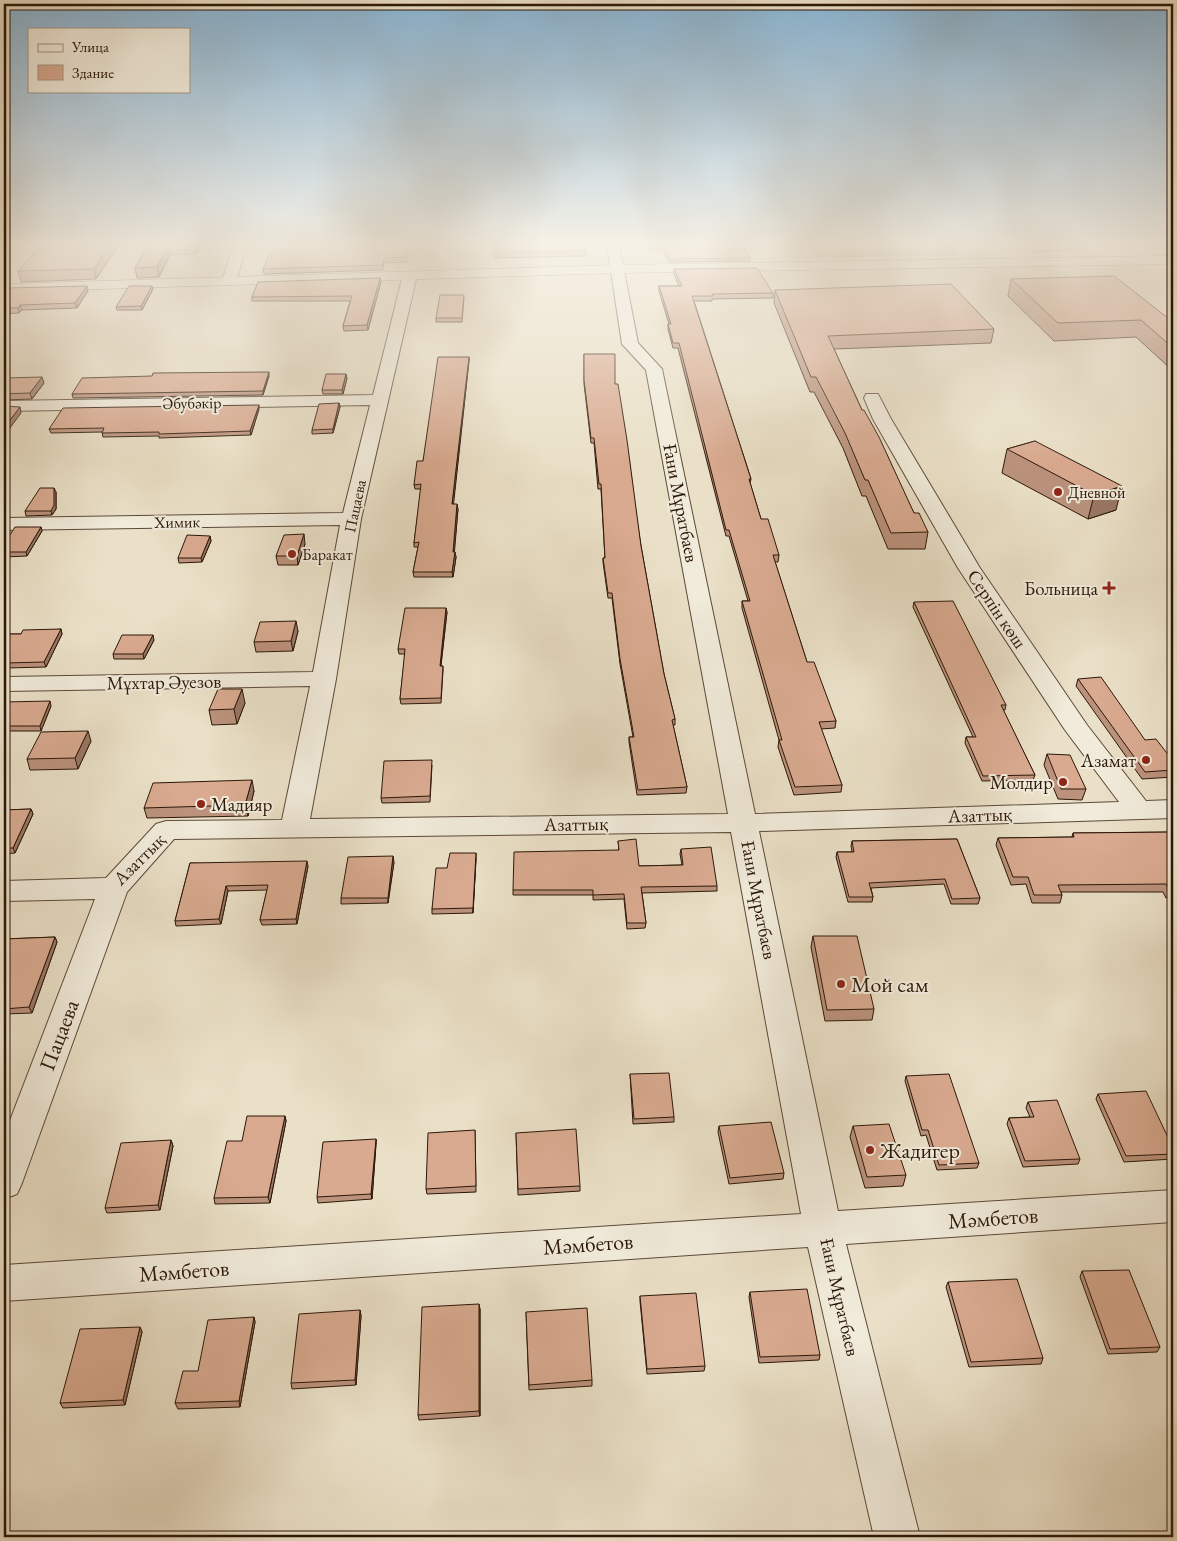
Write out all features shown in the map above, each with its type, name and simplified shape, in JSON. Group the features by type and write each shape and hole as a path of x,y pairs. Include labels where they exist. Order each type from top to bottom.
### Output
{"street":[{"name":"Пацаева","path":"294,828 324,679 351,519 400,317"},
{"name":"Ғани Мұратбаев","path":"625,317 630,344 654,369 823,1229 897,1537"},
{"name":"Серпін көш","path":"872,398 882,419 969,568 1078,730 1138,809"},
{"name":"Әбубәкір","path":"4,406 379,400"},
{"name":"Химик","path":"4,524 351,519"},
{"name":"Мұхтар Әуезов","path":"4,684 324,679"},
{"name":"Азаттық","path":"4,891 114,888 166,830 744,823 1173,809"},
{"name":"Пацаева","path":"4,1182 114,888"},
{"name":"Мәмбетов","path":"4,1283 1173,1206"}],"building":[{"path":"346,317 369,317 367,325 343,326"},
{"path":"436,317 462,317 462,318"},
{"path":"669,317 699,317 751,479 749,479 761,519 768,519 779,555 773,555 807,662 814,662 836,721 819,722 842,785 795,787 779,740 782,740 742,601 750,601 729,530 726,530 679,343 673,343 668,324 671,324"},
{"path":"786,317 982,317 994,329 828,336 862,410 864,410 879,437 914,513 919,513 928,532 891,533 845,433 816,377 811,377"},
{"path":"1051,317 1166,317 1173,322 1173,348 1141,320 1058,323"},
{"path":"584,354 615,354 615,384 618,384 627,440 641,546 664,674 675,719 672,720 687,787 638,790 629,737 634,737 620,659 612,593 608,593 603,558 605,558 601,484 599,484 594,438 591,438 584,380"},
{"path":"438,357 469,357 452,504 457,504 453,552 455,552 452,572 413,572 419,542 414,543 421,484 414,485 417,461 423,461"},
{"path":"269,372 263,391 72,394 82,378 152,376 153,373"},
{"path":"326,374 346,374 342,390 322,390"},
{"path":"42,377 30,393 4,394 4,378"},
{"path":"339,403 333,429 312,430 319,404"},
{"path":"259,405 250,431 159,434 159,432 102,433 104,428 49,429 63,408"},
{"path":"4,406 20,407 4,428"},
{"path":"1035,441 1122,486 1094,495 1007,449"},
{"path":"40,488 54,488 54,505 51,511 25,511"},
{"path":"15,527 41,527 26,552 4,552 4,544"},
{"path":"304,534 297,556 276,556 284,535"},
{"path":"187,535 210,536 201,558 178,558"},
{"path":"953,601 1006,705 1001,705 1035,775 983,776 966,737 976,737 914,602"},
{"path":"405,608 446,608 440,666 443,666 441,698 400,699 405,649 398,649"},
{"path":"296,621 291,641 254,642 260,622"},
{"path":"61,629 44,662 6,663 10,655 4,655 4,634 21,634 23,630"},
{"path":"122,635 153,635 143,654 113,654"},
{"path":"1101,677 1145,740 1156,739 1173,761 1173,770 1145,772 1078,679"},
{"path":"218,689 242,689 234,709 209,710"},
{"path":"50,701 40,726 4,726 4,702"},
{"path":"88,731 75,758 27,759 41,732"},
{"path":"1047,754 1070,755 1086,789 1061,789"},
{"path":"432,760 430,796 381,798 384,761"},
{"path":"252,780 245,805 144,808 153,783"},
{"path":"31,809 13,848 4,848 4,810"},
{"path":"1173,832 1173,890 1169,890 1166,884 1058,885 1062,895 1034,895 1028,877 1013,877 998,838 1074,837 1073,833"},
{"path":"636,839 639,866 683,865 681,849 711,847 717,886 641,887 646,923 627,923 624,894 593,895 593,890 513,890 514,852 619,850 618,841"},
{"path":"957,839 980,898 952,899 945,879 869,883 873,897 849,897 837,852 854,852 852,841"},
{"path":"450,853 476,853 473,908 432,909 436,868 447,868"},
{"path":"393,856 388,898 341,898 348,857"},
{"path":"307,861 296,919 260,920 268,885 226,886 219,919 175,921 190,863"},
{"name":"Мой сам","path":"813,936 857,936 874,1009 827,1010"},
{"path":"55,937 29,1007 4,1009 4,939"},
{"path":"669,1073 674,1117 634,1119 630,1074"},
{"path":"949,1074 979,1163 939,1165 928,1130 922,1130 906,1076"},
{"path":"1146,1091 1173,1148 1173,1154 1126,1156 1098,1094"},
{"path":"1057,1100 1080,1159 1025,1161 1009,1118 1034,1117 1028,1102"},
{"path":"247,1116 285,1116 268,1197 214,1198 227,1141 242,1141"},
{"path":"771,1122 784,1173 730,1178 719,1126"},
{"path":"889,1124 906,1175 867,1177 853,1126"},
{"path":"576,1129 580,1186 518,1189 516,1133"},
{"path":"475,1130 476,1186 426,1189 428,1133"},
{"path":"376,1139 371,1194 317,1197 323,1142"},
{"path":"171,1140 158,1205 105,1208 121,1143"},
{"path":"1129,1270 1160,1347 1110,1349 1082,1271"},
{"path":"1017,1279 1043,1358 971,1362 948,1282"},
{"path":"807,1289 820,1355 760,1357 750,1292"},
{"path":"696,1293 705,1366 647,1369 640,1296"},
{"path":"479,1304 479,1411 418,1415 422,1307"},
{"path":"587,1308 592,1380 529,1385 526,1312"},
{"path":"360,1310 355,1380 291,1383 299,1314"},
{"path":"254,1317 239,1401 175,1403 183,1371 198,1371 208,1320"},
{"path":"140,1327 123,1400 60,1403 80,1329"}],"place":[{"name":"Дневной","path":"1058,492"},
{"name":"Баракат","path":"292,554"},
{"name":"Больница","path":"1109,588"},
{"name":"Азамат","path":"1146,760"},
{"name":"Молдир","path":"1063,782"},
{"name":"Мадияр","path":"201,804"},
{"name":"Мой сам","path":"841,984"},
{"name":"Жадигер","path":"870,1150"}]}
